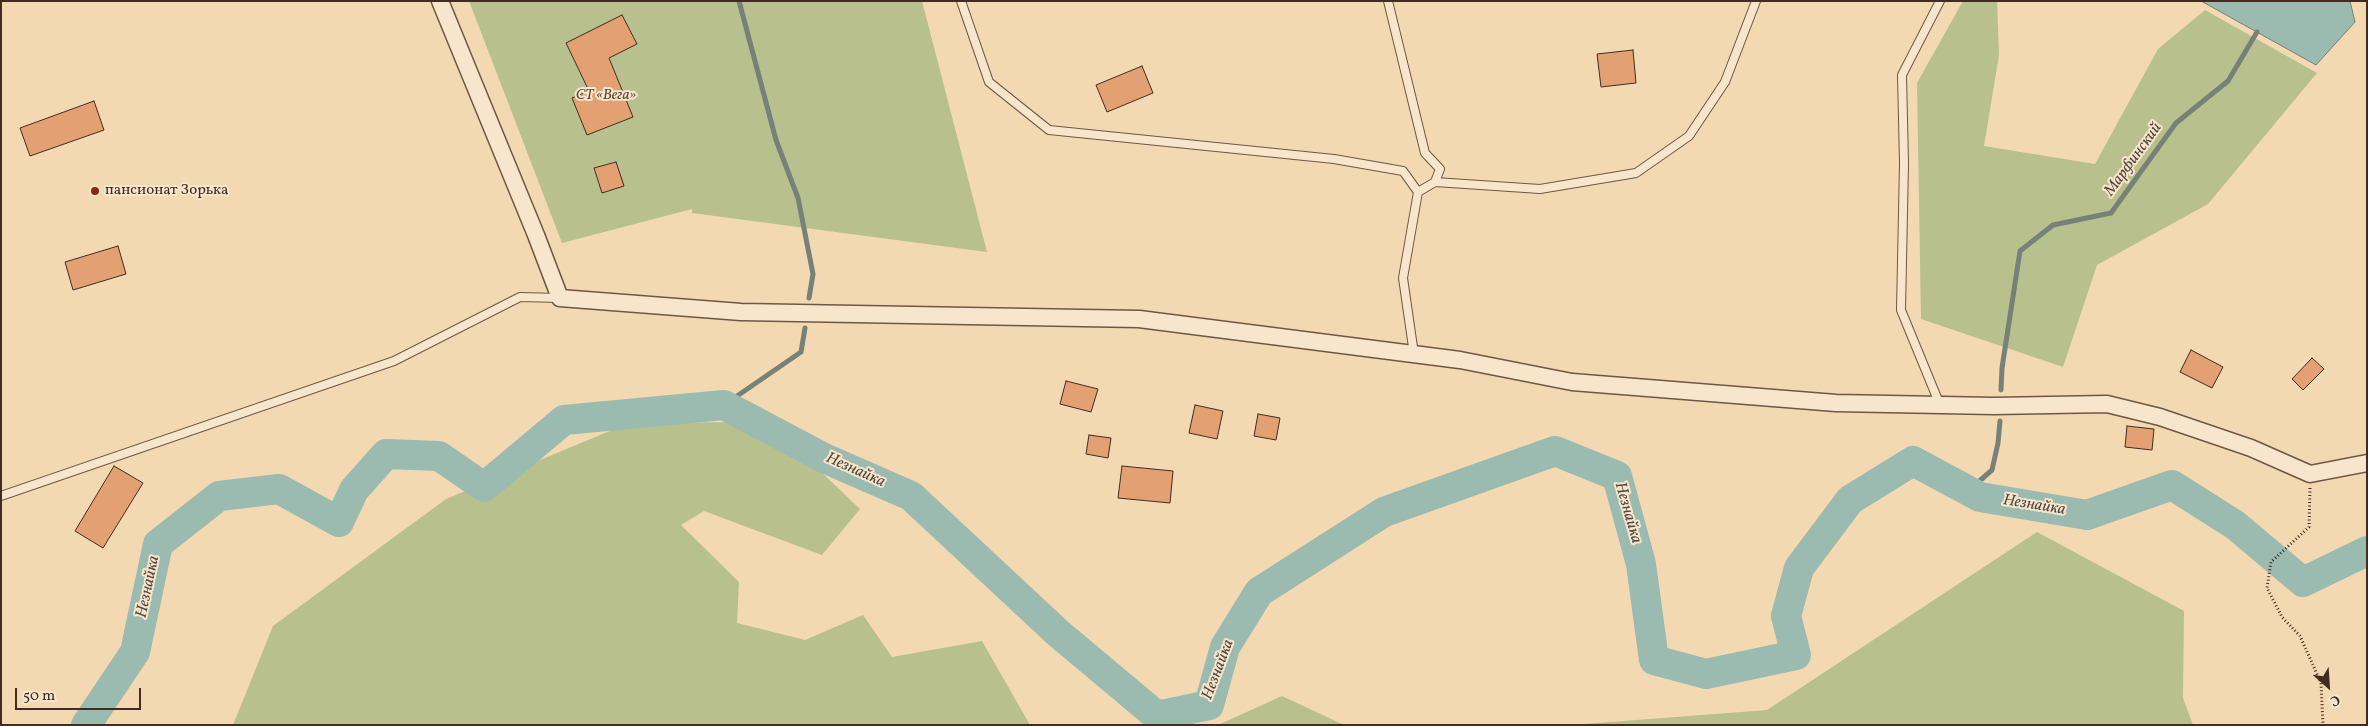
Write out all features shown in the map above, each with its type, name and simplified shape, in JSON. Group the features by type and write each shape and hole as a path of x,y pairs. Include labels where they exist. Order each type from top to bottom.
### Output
{"street":[{"path":"440,1 560,298 741,312 1139,319 1460,360 1572,382 1836,403 1940,405 2107,404 2160,417 2251,448 2310,474 2367,462"}],"lane":[{"path":"961,1 989,82 1049,130 1351,162 1403,171 1418,192 1403,278 1414,354"},
{"path":"1388,1 1425,153 1440,169 1435,182"},
{"path":"1418,192 1435,182 1540,189 1636,173 1689,136 1725,82 1756,1"},
{"path":"1940,1 1902,75 1904,162 1901,310 1940,405"},
{"path":"1,496 394,361 520,297 560,298"}],"path":[{"path":"2310,474 2309,527 2286,546 2271,562 2267,588 2282,617 2300,636 2321,683 2322,725"}],"green space":[{"name":"СТ «Вега»","path":"469,1 922,1 987,252 692,213 692,209 562,243"},
{"path":"1963,1 1997,1 1999,55 1984,146 2095,164 2158,49 2205,10 2317,73 2208,204 2097,265 2063,367 1921,319 1917,83"},
{"path":"738,422 818,469 860,509 822,555 704,511 681,525 739,582 737,623 805,640 863,615 892,657 982,641 1030,725 233,725 273,626 446,499 629,423"},
{"path":"2037,532 2184,611 2183,698 2193,725 1571,725 1767,710"},
{"path":"1282,696 1344,725 1218,725"}],"water":[{"path":"2201,1 2350,1 2355,22 2316,65"}],"building":[{"path":"622,15 637,44 609,58 633,117 587,135 572,98 589,91 566,43"},
{"path":"1633,50 1636,83 1601,87 1597,54"},
{"path":"1142,66 1153,93 1107,112 1096,85"},
{"path":"94,101 104,130 30,156 20,128"},
{"path":"616,162 624,186 602,193 594,168"},
{"path":"118,246 126,274 73,290 65,262"},
{"path":"2191,350 2223,367 2212,388 2180,372"},
{"path":"2312,358 2324,369 2303,390 2292,379"},
{"path":"1066,381 1098,389 1091,412 1060,404"},
{"path":"1195,405 1223,411 1217,439 1189,433"},
{"path":"1258,414 1280,418 1276,440 1254,436"},
{"path":"2127,426 2154,429 2152,450 2125,447"},
{"path":"1089,435 1111,438 1108,458 1086,454"},
{"path":"114,466 143,483 103,548 75,531"},
{"path":"1122,466 1173,471 1170,503 1118,498"}],"waterway":[{"path":"739,1 776,140 798,198 813,274 809,298"},
{"name":"Марфинский","path":"2001,390 2002,368 2020,251 2053,225 2111,213 2176,123 2228,81 2257,32"},
{"path":"724,405 801,352 805,328"},
{"name":"Незнайка","path":"86,725 135,652 158,544 219,496 279,489 339,522 354,490 386,454 439,456 484,487 564,420 724,405 824,458 911,496 1058,633 1157,716 1209,705 1225,647 1259,592 1384,512 1555,451 1617,476 1641,564 1654,660 1706,674 1796,655 1786,616 1799,568 1850,500 1913,461 1980,497 2087,515 2172,485 2235,525 2303,582 2367,551"},
{"path":"1968,491 1992,470 1998,443 2000,421"}],"place":[{"name":"пансионат Зорька","path":"95,191"}]}
